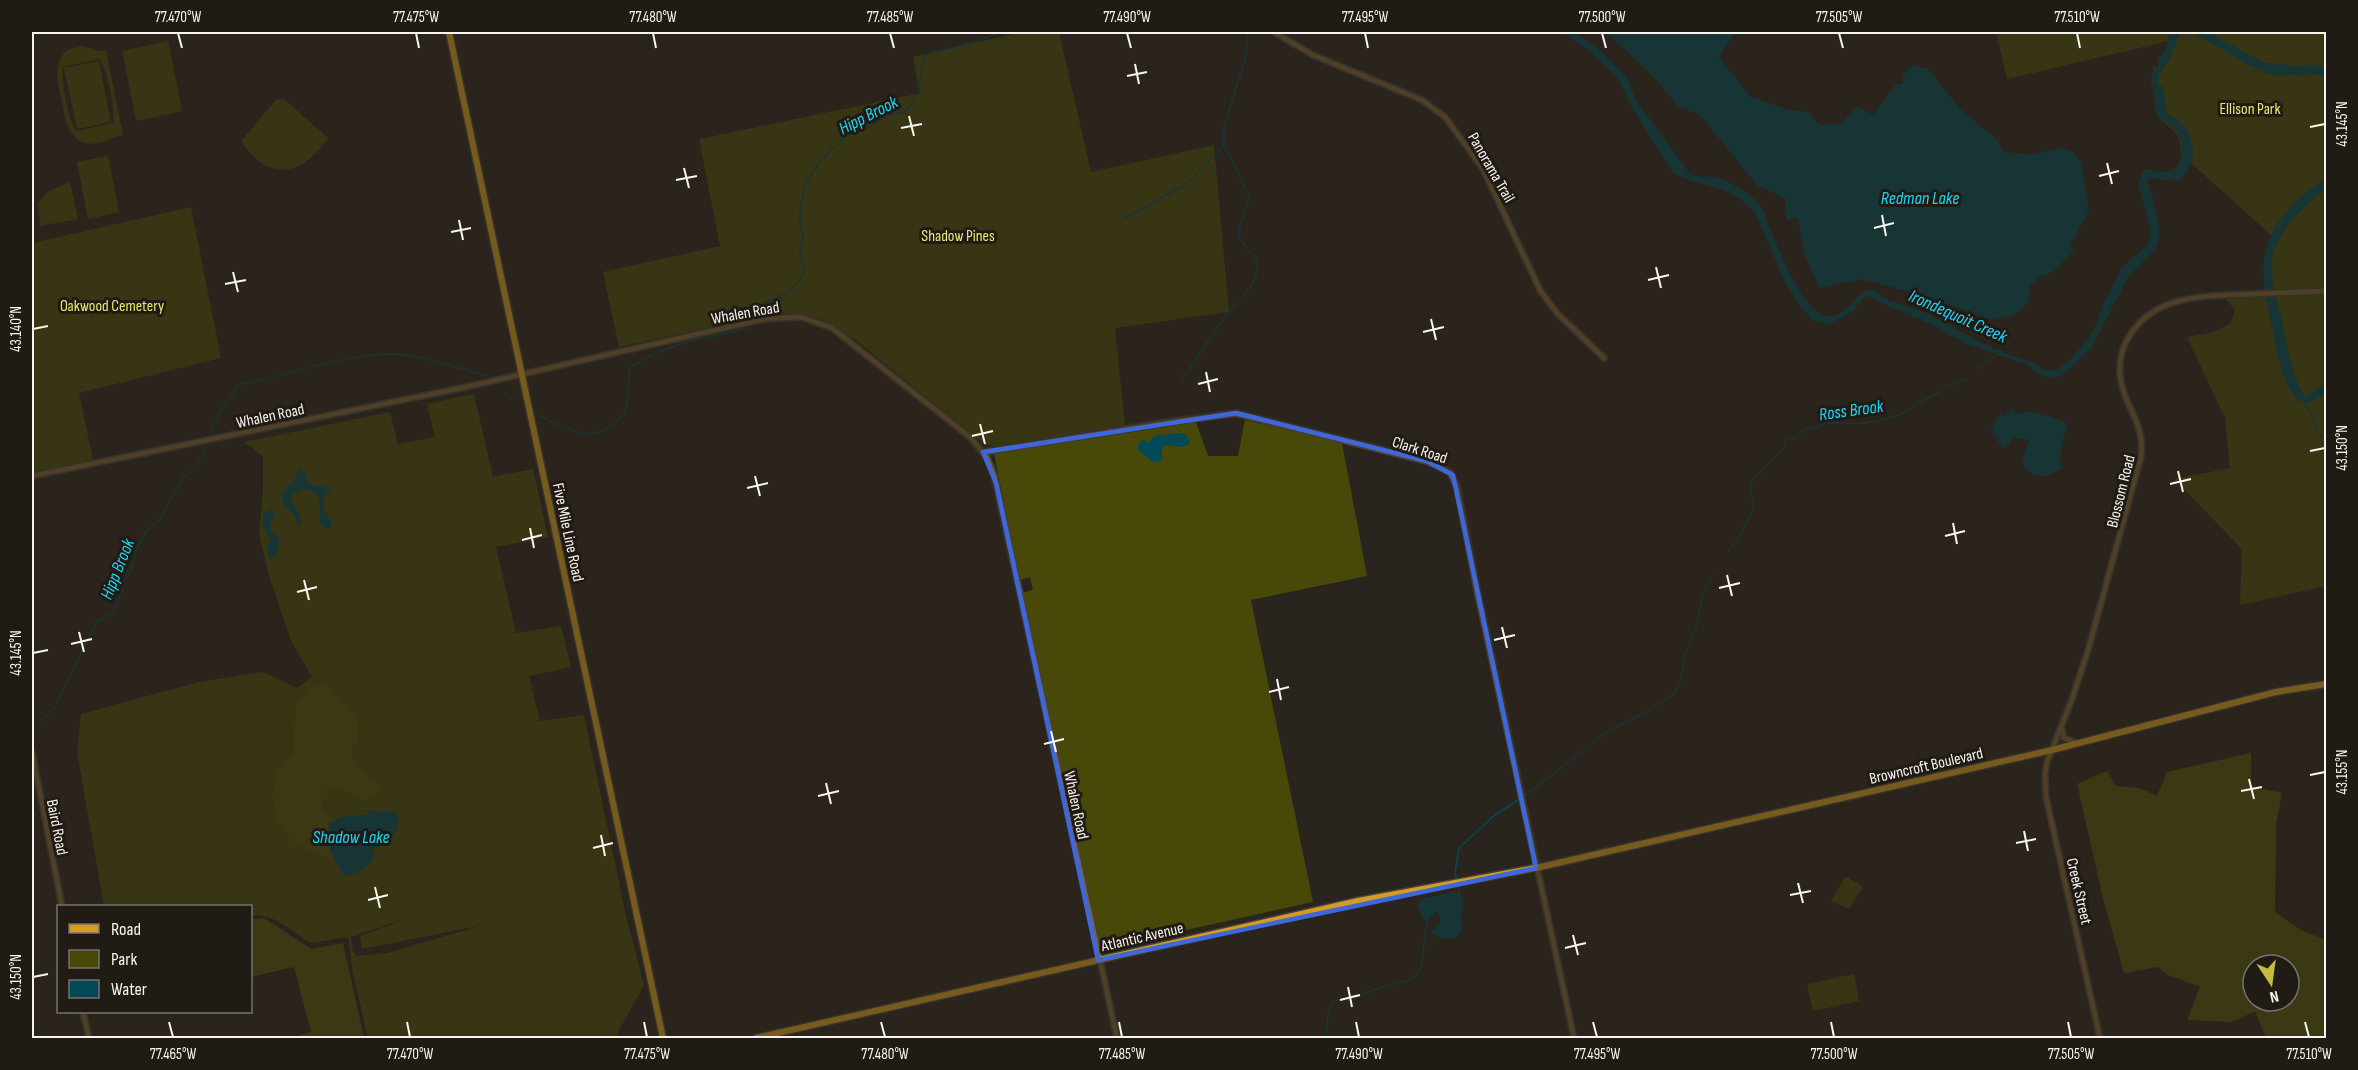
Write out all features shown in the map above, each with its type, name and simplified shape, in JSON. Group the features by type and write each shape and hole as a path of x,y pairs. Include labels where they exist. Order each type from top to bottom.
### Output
{"main road":[{"name":"Five Mile Line Road","path":"449,32 663,1038"},
{"name":"Browncroft Boulevard","path":"1536,868 2052,750 2277,692 2324,686"},
{"name":"Atlantic Avenue","path":"756,1038 1358,901 1536,868"}],"street":[{"name":"Panorama Trail","path":"1274,32 1313,55 1422,100 1445,117 1465,141 1483,169 1541,292 1558,314 1604,358"},
{"name":"Blossom Road","path":"2052,750 2089,647 2141,457 2141,432 2124,393 2120,375 2121,356 2127,339 2140,321 2164,305 2197,297 2326,291"},
{"name":"Whalen Road","path":"32,476 522,375 764,319 801,317 818,322 840,334 971,438 983,452 996,483 1098,960 1117,1038"},
{"name":"Clark Road","path":"983,452 1236,413 1427,461 1446,468 1453,475 1457,486 1480,605 1574,1038"},
{"path":"2062,727 2061,732 2066,739 2071,742 2083,742"},
{"name":"Creek Street","path":"2052,750 2045,776 2045,792 2100,1038"},
{"name":"Baird Road","path":"32,752 62,905"},
{"path":"83,1013 89,1038"}],"highlighted area":[{"path":"1236,413 1427,461 1453,475 1536,868 1098,960 996,483 983,452"}],"green space":[{"name":"Shadow Pines","path":"1022,32 1059,32 1091,172 1214,145 1229,312 1115,328 1125,425 994,447 985,445 856,340 821,319 791,313 756,317 619,347 603,272 720,246 699,139 920,93 913,57"},
{"name":"Ellison Park","path":"1996,32 2326,32 2326,586 2240,605 2242,549 2174,479 2230,468 2225,418 2187,337 2214,332 2231,323 2235,310 2226,299 2266,297 2264,262 2272,236 2181,154 2181,146 2175,131 2157,116 2155,93 2151,81 2154,67 2159,67 2157,60 2166,51 2169,41 2007,79"},
{"path":"168,41 182,111 136,121 122,51"},
{"path":"83,46 99,51 106,50 123,135 92,144 78,139 70,130 64,114 57,75 60,59 72,48","holes":["100,59 112,100 113,123 76,131 66,100 63,67"]},
{"path":"99,61 111,122 77,129 64,68"},
{"path":"284,99 328,138 317,152 303,163 287,169 278,169 261,163 241,141 276,100"},
{"path":"108,156 119,212 88,219 77,162"},
{"path":"70,182 78,219 40,226 38,203 47,192"},
{"name":"Oakwood Cemetery","path":"191,207 221,358 79,393 93,460 32,473 32,243"},
{"path":"474,394 493,477 533,469 548,537 496,547 516,633 561,626 571,667 529,676 540,721 584,715 626,916 644,985 617,1034 618,1038 368,1038 353,973 348,937 310,943 275,920 252,916 252,905 104,905 77,752 81,714 199,682 263,672 297,688 312,677 291,641 269,576 259,534 263,456 244,442 390,412 398,444 435,437 427,404","holes":["413,916 360,936 362,949 483,925 388,953 357,956 353,952 351,937"]},
{"path":"1245,420 1342,443 1367,576 1251,600 1313,902 1101,949 1022,593 1033,590 1030,577 1020,580 994,454 1196,422 1208,456 1238,456"},
{"path":"1846,876 1863,887 1849,909 1831,901"},
{"path":"1854,974 1859,1001 1813,1011 1807,984"}],"shaded area":[{"path":"327,682 359,720 358,743 351,745 355,765 380,786 378,796 362,801 342,790 326,787 321,797 322,809 331,817 327,828 327,838 335,860 310,851 289,838 276,818 273,806 274,783 277,774 294,752 295,704 308,689"},
{"path":"2251,753 2251,786 2282,793 2276,825 2275,912 2301,930 2326,940 2326,1038 2266,1038 2256,1013 2301,1013 2301,953 2241,953 2241,1013 2251,1013 2232,1022 2187,1020 2200,987 2168,975 2158,967 2124,973 2103,898 2077,784 2107,771 2116,786 2139,788 2157,796 2167,772"},
{"path":"264,918 311,949 343,943 364,1038 290,1038 311,1032 294,967 252,977 252,920"}],"water":[{"path":"1562,32 1573,32 1599,49 1622,72 1636,100 1690,174 1725,181 1759,203 1793,280 1811,306 1821,314 1831,316 1843,312 1861,295 1873,289 1886,299 1926,313 1982,343 2033,362 2044,370 2056,370 2069,361 2088,339 2122,268 2147,245 2150,226 2138,184 2143,170 2167,172 2173,170 2180,161 2182,149 2180,136 2175,129 2157,116 2154,100 2153,69 2159,66 2157,60 2166,51 2169,32 2180,32 2170,59 2161,71 2157,83 2163,87 2167,114 2177,120 2189,135 2193,155 2186,173 2178,181 2150,178 2147,181 2160,232 2154,251 2128,277 2092,347 2069,370 2057,377 2049,377 2040,375 2028,365 1966,344 1870,296 1864,298 1851,312 1836,321 1828,324 1812,320 1794,298 1783,278 1755,212 1736,196 1673,173 1633,109 1618,78 1592,53"},
{"name":"Redman Lake","path":"1606,32 1735,32 1719,58 1751,97 1786,109 1808,112 1819,125 1840,125 1856,107 1873,115 1896,84 1903,84 1903,75 1912,65 1928,69 1964,113 1998,140 2003,152 2031,155 2061,148 2072,151 2081,163 2089,210 2070,246 2074,251 2053,272 2041,276 2030,285 2028,303 2014,315 1993,320 1922,295 1861,279 1819,288 1804,253 1798,218 1786,220 1785,198 1758,186 1699,114 1679,107 1657,80"},
{"path":"2188,32 2207,32 2263,62 2294,66 2321,65 2326,68 2326,77 2311,74 2274,75 2267,73"},
{"path":"2326,179 2326,189 2300,212 2285,230 2274,251 2272,262 2274,287 2297,381 2305,397 2326,383 2326,394 2311,402 2298,401 2284,377 2279,360 2264,287 2264,260 2271,235 2285,213 2304,194"},
{"path":"2011,409 2017,414 2036,413 2068,424 2061,452 2062,468 2041,476 2027,469 2023,463 2023,457 2029,440 2013,437 2006,449 2002,447 1991,430 1999,415 2005,416"},
{"path":"1186,434 1190,443 1182,447 1165,445 1162,449 1162,461 1153,462 1138,450 1138,445 1142,440 1148,442 1154,436"},
{"path":"298,468 304,471 308,482 317,487 329,486 330,489 322,501 324,510 332,522 330,528 327,529 320,524 319,502 308,490 300,490 290,498 301,517 302,524 299,526 294,514 284,506 281,493 295,480"},
{"path":"269,509 275,512 269,528 279,539 278,553 272,558 269,557 267,545 271,540 263,521 263,514"},
{"name":"Shadow Lake","path":"369,810 389,812 393,810 399,819 396,829 386,843 371,848 375,852 367,865 359,872 344,875 331,851 329,824 341,817 369,814"},
{"path":"1453,892 1459,893 1462,897 1463,928 1456,937 1447,939 1438,937 1431,932 1440,922 1440,915 1435,912 1428,921 1423,919 1417,905 1421,899"}],"waterway":[{"name":"Hipp Brook","path":"751,313 763,304 791,290 804,272 800,253 803,240 800,220 801,204 804,191 815,169 831,150 851,133 864,129 887,115 906,110 915,99 927,54 1003,32"},
{"path":"1182,378 1228,313 1249,289 1257,272 1256,261 1239,236 1249,196 1224,144 1224,126 1246,57 1250,32"},
{"path":"1122,220 1186,184 1224,145"},
{"name":"Hipp Brook","path":"537,415 574,431 593,433 603,430 616,422 624,413 630,368 672,347 749,328"},
{"name":"Hipp Brook","path":"276,376 348,359 392,354 427,359 488,376"},
{"name":"Ross Brook","path":"1977,369 1995,356"},
{"name":"Hipp Brook","path":"211,432 222,409 239,385 267,378"},
{"name":"Ross Brook","path":"1948,387 1966,378"},
{"name":"Ross Brook","path":"1728,551 1736,542 1754,508 1751,482 1784,448 1787,438 1797,438 1803,429 1819,427 1826,423 1867,423 1889,418 1904,413 1942,391"},
{"name":"Hipp Brook","path":"506,393 513,400"},
{"path":"2305,402 2319,435 2326,439"},
{"name":"Hipp Brook","path":"57,702 97,621 113,612 122,591 122,583 130,573 135,553 145,533 160,519 182,479 196,467 206,446"},
{"name":"Ross Brook","path":"1593,743 1608,731 1650,710 1674,694 1680,683 1685,655 1696,628 1703,593 1713,575"},
{"name":"Hipp Brook","path":"32,729 55,707"},
{"name":"Ross Brook","path":"1526,795 1589,746"},
{"name":"Ross Brook","path":"1457,880 1455,873 1459,848 1495,815 1518,800"},
{"name":"Ross Brook","path":"1459,887 1459,893"},
{"name":"Ross Brook","path":"1364,993 1406,981 1417,974 1422,962 1428,921"},
{"name":"Ross Brook","path":"1326,1038 1328,1014 1333,1002 1358,994"}],"water label":[{"name":"Irondequoit Creek","path":"1958,316"}]}
